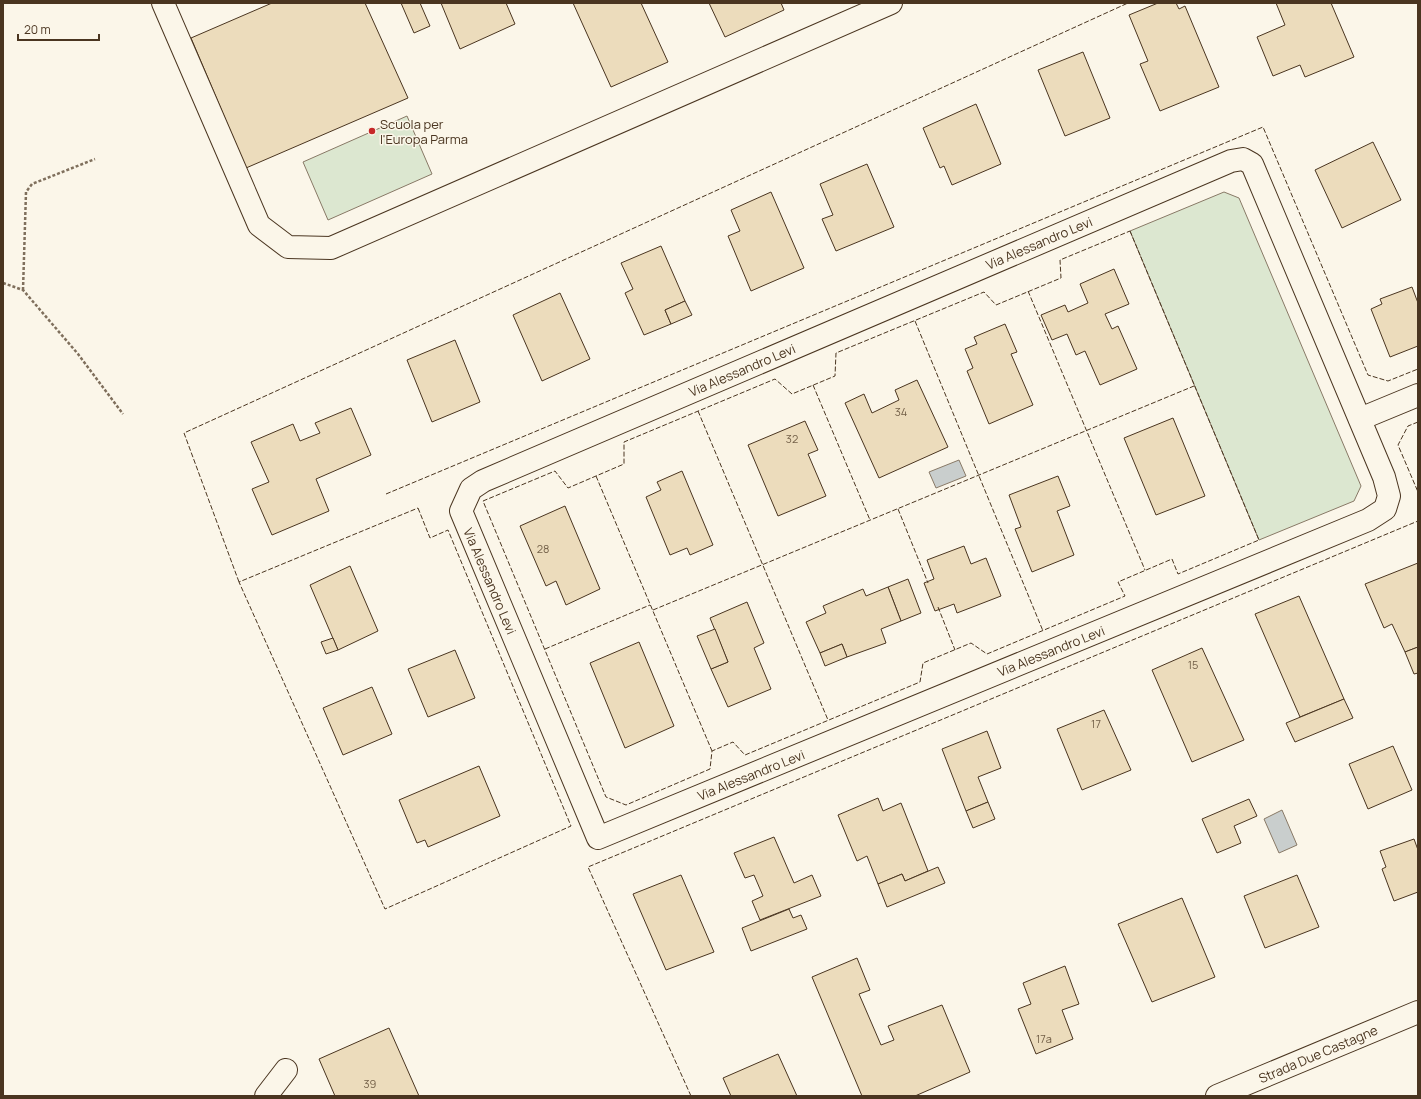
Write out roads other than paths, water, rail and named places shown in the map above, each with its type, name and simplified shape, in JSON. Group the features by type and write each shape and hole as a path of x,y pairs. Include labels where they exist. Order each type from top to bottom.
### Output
{"street":[{"path":"163,3 259,226 288,247 331,248 891,3"},
{"name":"Via Alessandro Levi","path":"1243,159 1252,164 1360,419 1384,476 1389,496 1385,509 1368,520 598,838 461,511 471,488 482,481 1231,161 1243,159"},
{"path":"1360,419 1418,395"},
{"name":"Strada Due Castagne","path":"1217,1096 1418,1012"},
{"path":"266,1096 286,1070"}],"place":[{"name":"Scuola per l'Europa Parma","path":"372,131"}]}
